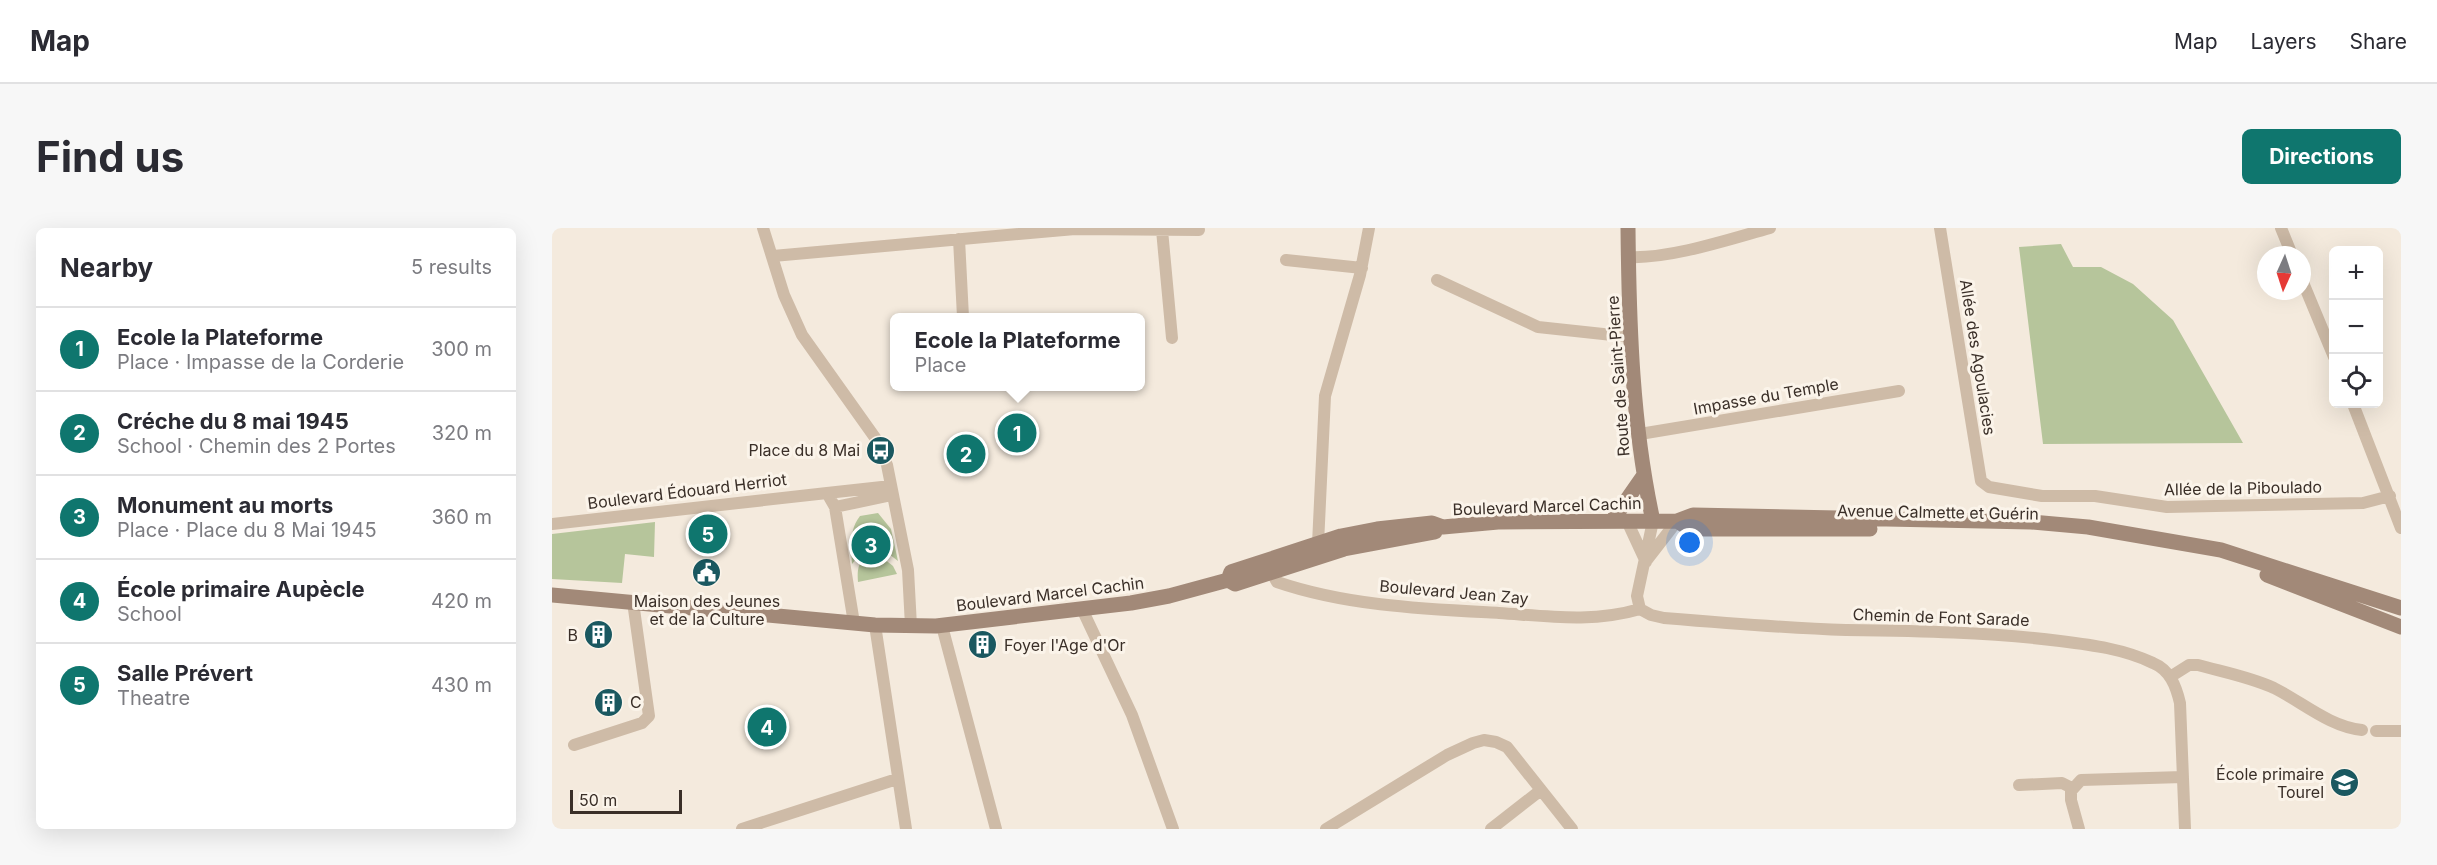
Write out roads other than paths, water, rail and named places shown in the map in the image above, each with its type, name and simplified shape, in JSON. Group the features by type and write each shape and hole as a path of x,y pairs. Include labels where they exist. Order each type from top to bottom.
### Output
{"main road":[{"name":"Route de Saint-Pierre","path":"1628,228 1631,337 1644,476 1653,521"},
{"path":"1612,521 1644,476"},
{"name":"Avenue Calmette et Guérin","path":"1653,521 1677,521 1690,516 1767,516 2031,522 2088,527 2145,535 2221,550 2401,608"},
{"name":"Boulevard Marcel Cachin","path":"552,595 875,625 942,626 1083,610 1169,596 1228,580 1235,584 1271,566 1377,529 1432,523 1443,527 1498,522 1653,521"},
{"name":"Avenue Calmette et Guérin","path":"1677,521 1688,528 1695,529 1998,528 2149,543 2214,558 2283,580 2401,627"}],"street":[{"path":"764,228 784,295 802,335 876,440 887,465 908,570 911,626"},
{"path":"1319,550 1325,396 1362,268 1369,228"},
{"path":"1629,257 1643,258 1697,247 1770,228"},
{"name":"Allée des Agoulacies","path":"1940,228 1981,481 1989,487"},
{"path":"2281,228 2288,246"},
{"path":"773,256 1075,229 1198,230"},
{"path":"1162,230 1172,338"},
{"path":"959,239 963,313"},
{"path":"1286,260 1362,268"},
{"path":"1437,280 1538,327 1631,337"},
{"path":"2310,300 2333,354"},
{"name":"Impasse du Temple","path":"1640,435 1899,391"},
{"path":"2354,408 2401,528"},
{"name":"Allée de la Piboulado","path":"1989,487 2042,496 2095,496 2167,507 2363,503 2390,496"},
{"path":"835,507 892,490"},
{"name":"Boulevard Édouard Herriot","path":"552,524 827,493 892,490"},
{"path":"827,493 835,507 854,623"},
{"path":"1628,521 1646,562"},
{"path":"1640,609 1637,596 1653,521"},
{"path":"1646,562 1677,521"},
{"name":"Boulevard Jean Zay","path":"1271,566 1277,582 1302,590 1426,609 1591,619 1640,609"},
{"path":"574,745 642,723 649,716 633,602"},
{"name":"Chemin de Font Sarade","path":"1640,609 1664,618 1810,628 1971,632 2101,646 2155,663 2170,676"},
{"path":"1083,610 1132,715 1173,829"},
{"path":"875,625 906,829"},
{"path":"942,626 996,829"},
{"path":"2185,829 2180,703 2170,676 2189,665 2198,665 2258,681 2334,722 2351,729 2362,730"},
{"path":"2376,731 2401,731"},
{"path":"1326,829 1447,755 1484,740 1507,747 1572,829"},
{"path":"2079,829 2071,800 2072,788 2081,780 2183,777"},
{"path":"742,829 897,779"},
{"path":"2019,784 2062,783 2072,788"},
{"path":"1491,829 1541,790"}],"place":[{"name":"Ecole la Plateforme","path":"1017,433"},
{"name":"Place du 8 Mai","path":"881,450"},
{"name":"Créche du 8 mai 1945","path":"966,454"},
{"name":"Salle Prévert","path":"708,534"},
{"name":"Monument au morts","path":"871,545"},
{"name":"Maison des Jeunes et de la Culture","path":"707,573"},
{"name":"B","path":"599,635"},
{"name":"Foyer l'Age d'Or","path":"983,645"},
{"name":"C","path":"609,702"},
{"name":"École primaire Aupècle","path":"767,727"},
{"name":"École primaire Tourel","path":"2345,783"}]}
